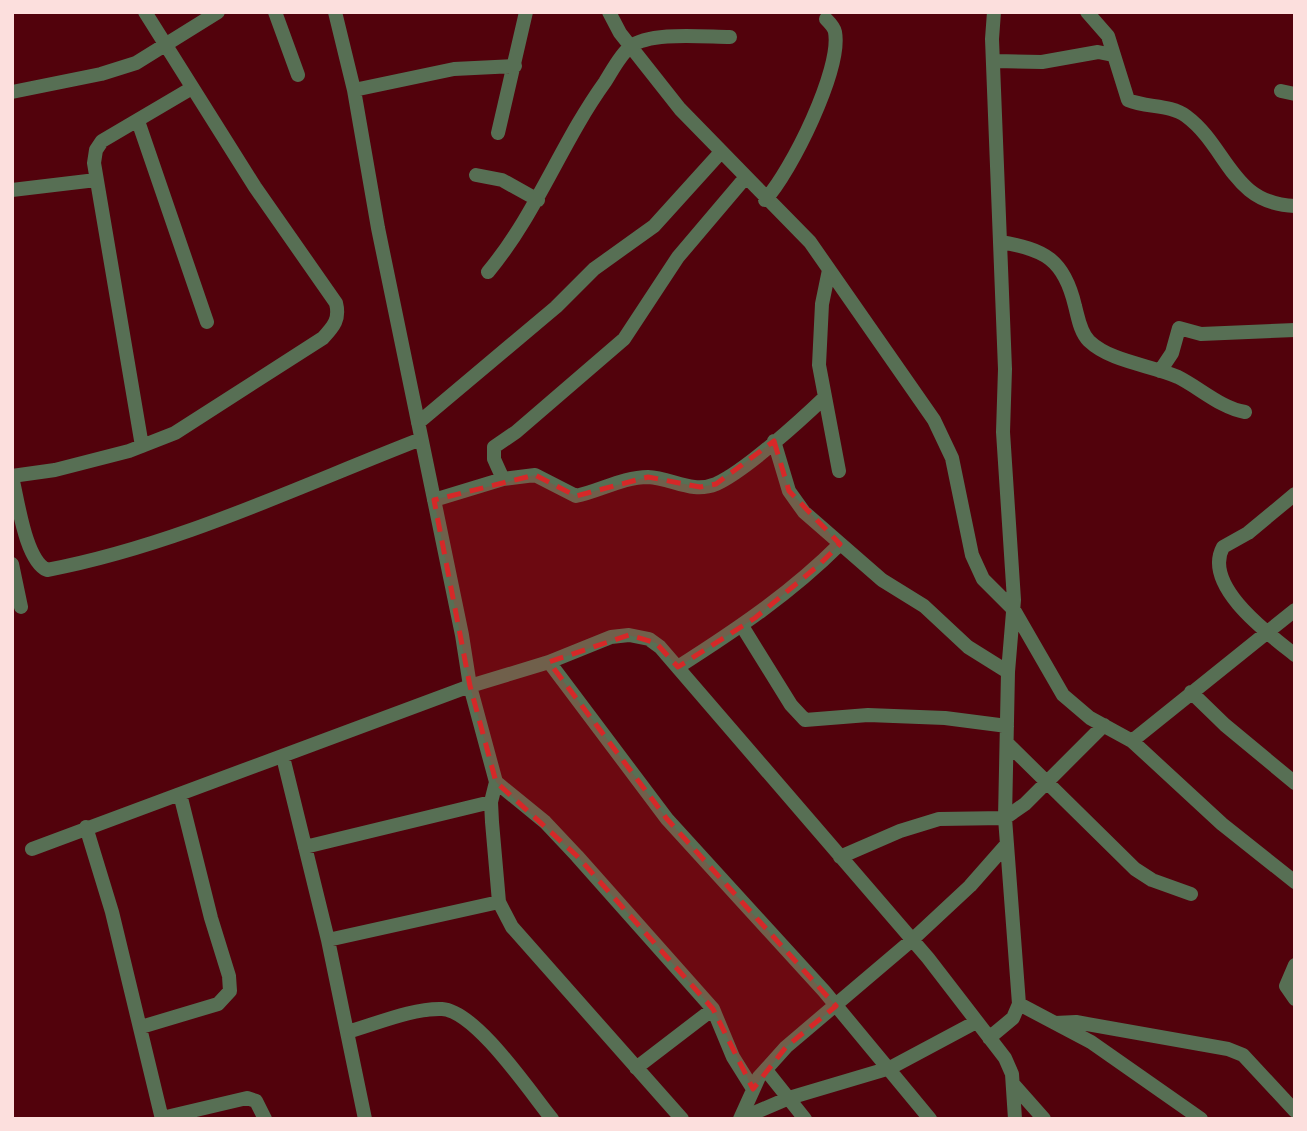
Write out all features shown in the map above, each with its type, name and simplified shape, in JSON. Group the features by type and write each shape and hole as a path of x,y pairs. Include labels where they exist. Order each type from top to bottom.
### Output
{"street":[{"path":"145,12 192,88 336,303 338,314 323,338 175,433 142,446 55,470 12,477 30,550 38,566 47,570 106,558 170,539 421,439"},
{"path":"12,92 101,74 136,63 218,12"},
{"path":"275,12 298,75"},
{"path":"335,12 354,90 378,228 470,686 496,782 491,802 499,902 512,927 682,1119"},
{"path":"498,133 526,12"},
{"path":"609,12 631,46 680,109 765,200 810,242 934,420 952,458 972,555 982,579 1014,610 1063,695 1104,725 1132,741 1212,815 1295,882"},
{"path":"989,1038 1013,1018 1019,1004 1005,818 1008,672 1014,610 1003,432 995,12"},
{"path":"1087,12 1108,36 1128,100 1186,116 1248,190 1262,199 1295,206"},
{"path":"765,200 796,156 826,82 835,45 835,30 826,19"},
{"path":"488,272 512,243 538,200 575,126 631,46 657,38 730,37"},
{"path":"995,61 1042,62 1098,52 1113,55"},
{"path":"354,90 454,69 515,66"},
{"path":"142,446 94,163 96,150 102,141 192,88"},
{"path":"138,121 207,322"},
{"path":"418,423 556,307 594,269 654,226 721,152"},
{"path":"476,175 502,180 538,200"},
{"path":"503,479 494,459 494,447 516,432 624,339 678,257 745,178"},
{"path":"12,190 96,180"},
{"path":"1000,242 1035,248 1053,261 1071,292 1083,333 1091,343 1160,371 1245,412"},
{"path":"829,270 820,328 819,365 839,471"},
{"path":"1160,371 1172,353 1179,328 1201,334 1295,330"},
{"path":"433,500 503,479 535,475 576,496 626,480 648,477 699,487 716,484 774,441 825,397"},
{"path":"774,441 789,491 804,512 881,580 924,606 968,647 1008,672"},
{"path":"1295,494 1220,552 1221,570 1235,601 1253,623 1295,655"},
{"path":"678,667 742,626 796,586 840,544"},
{"path":"12,564 21,607"},
{"path":"1132,741 1295,610"},
{"path":"742,626 791,705 805,720 868,715 946,718 1007,726"},
{"path":"32,849 470,686 549,662 611,636 629,635 656,643 912,940 1010,1067 1015,1119"},
{"path":"549,662 667,819 836,1006 930,1119"},
{"path":"1191,692 1225,725 1295,783"},
{"path":"840,857 900,831 939,819 1005,818 1048,781 1104,725"},
{"path":"1007,743 1135,869 1152,880 1191,894"},
{"path":"283,757 328,940 365,1119"},
{"path":"496,782 545,822 713,1009 733,1057 753,1089"},
{"path":"141,1027 218,1003 230,991 229,976 211,918 180,794"},
{"path":"306,847 491,802"},
{"path":"86,827 112,912 162,1118 247,1098 256,1101 264,1119"},
{"path":"740,1119 753,1089 786,1047 912,940 970,886 1007,844"},
{"path":"328,940 499,902"},
{"path":"1295,965 1286,986 1295,999"},
{"path":"1019,1004 1091,1042 1201,1119"},
{"path":"347,1032 438,1009 456,1012 489,1041 552,1119"},
{"path":"636,1068 713,1009"},
{"path":"740,1119 789,1098 890,1068 976,1022"},
{"path":"1055,1023 1076,1022 1228,1049 1243,1055 1295,1111"},
{"path":"766,1070 805,1119"},
{"path":"1013,1084 1044,1119"}],"highlighted area":[{"path":"774,441 789,491 840,544 819,565 755,618 678,667 656,643 629,635 549,662 667,819 836,1006 786,1047 753,1089 713,1009 577,856 496,782 470,686 434,500 535,475 576,496 648,477 700,487 716,484"}]}
